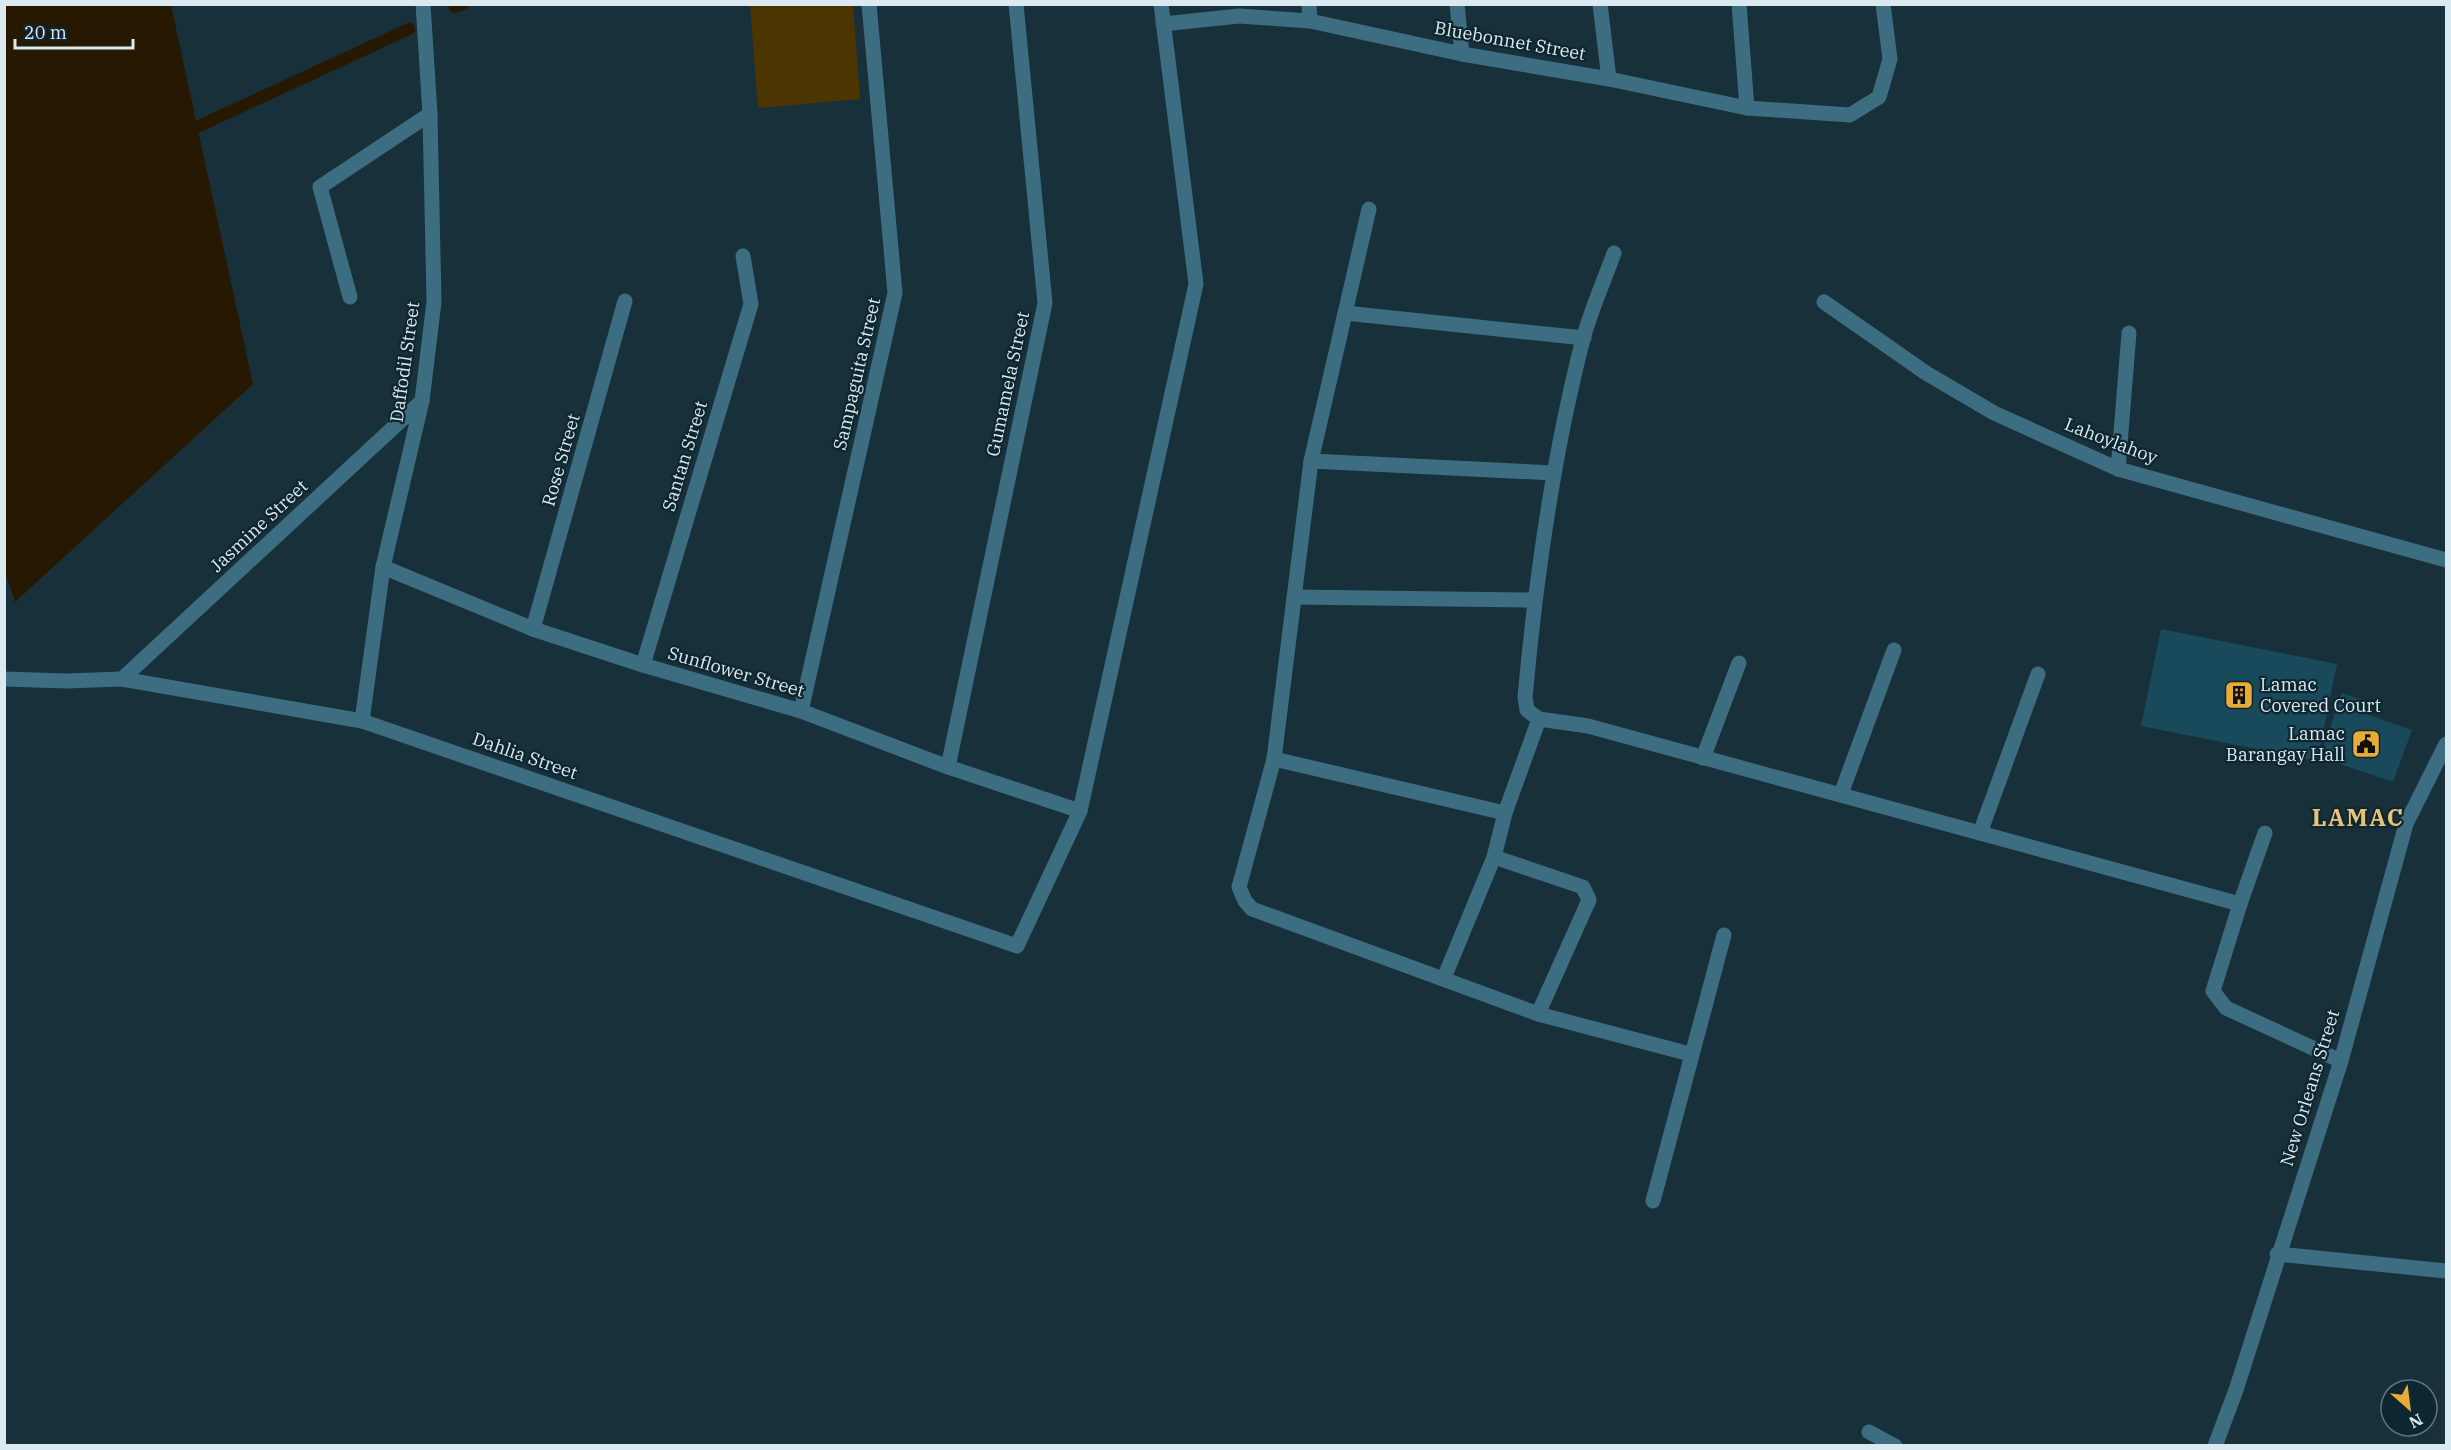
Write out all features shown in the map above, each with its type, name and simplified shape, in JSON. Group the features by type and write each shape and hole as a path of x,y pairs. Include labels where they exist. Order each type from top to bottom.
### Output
{"street":[{"name":"Daffodil Street","path":"362,721 383,567 422,401 435,302 430,114 423,4"},
{"name":"Sampaguita Street","path":"801,711 896,293 868,4"},
{"name":"Gumamela Street","path":"948,767 1045,303 1016,4"},
{"path":"1080,811 1196,284 1161,4"},
{"path":"1309,4 1310,21"},
{"path":"1457,4 1462,54"},
{"path":"1600,4 1609,79"},
{"path":"1739,4 1747,108"},
{"name":"Bluebonnet Street","path":"1163,24 1239,16 1310,21 1462,54 1609,79 1747,108 1850,115 1879,97 1890,59 1882,4"},
{"path":"350,297 320,187 430,114"},
{"path":"1369,209 1311,461 1274,759 1239,886 1245,901 1252,909 1538,1014 1690,1054"},
{"path":"1614,253 1584,338 1554,473 1534,600 1525,697 1527,710 1539,719 1588,726 2240,904"},
{"name":"Santan Street","path":"643,665 751,304 743,256"},
{"name":"Rose Street","path":"533,629 626,301"},
{"name":"Lahoylahoy","path":"1824,302 1926,373 1994,413 2118,469 2446,560"},
{"path":"1345,313 1584,338"},
{"path":"2118,469 2129,333"},
{"name":"Jasmine Street","path":"122,679 422,401"},
{"path":"1311,461 1554,473"},
{"name":"Sunflower Street","path":"383,567 533,629 643,665 801,711 948,767 1080,811"},
{"path":"1294,597 1534,600"},
{"path":"1841,794 1894,650"},
{"path":"1703,758 1739,663"},
{"path":"1980,833 2038,674"},
{"name":"Dahlia Street","path":"4,679 66,681 122,679 362,721 1017,946 1080,811"},
{"path":"1444,978 1494,857 1505,813 1539,719"},
{"name":"New Orleans Street","path":"2215,1446 2236,1389 2277,1254 2341,1061 2406,824 2446,744"},
{"path":"1274,759 1505,813"},
{"path":"2265,833 2213,991 2218,1001 2226,1008 2341,1061"},
{"path":"1494,857 1583,887 1589,900 1538,1014"},
{"path":"1653,1201 1690,1054 1724,934"},
{"path":"2277,1254 2446,1271"},
{"path":"1869,1432 1896,1446"}],"shaded area":[{"path":"4,5 171,5 253,384 15,602 4,569"},
{"path":"750,5 853,5 860,99 758,108"}],"building":[{"name":"Lamac Covered Court","path":"2161,629 2337,664 2317,761 2141,726"},
{"name":"Lamac Barangay Hall","path":"2342,693 2367,702 2363,713 2412,730 2393,782 2320,757"}],"waterway":[{"path":"455,7 463,4"},
{"path":"197,127 409,29"}],"place":[{"name":"Lamac Covered Court","path":"2239,695"},
{"name":"Lamac Barangay Hall","path":"2366,744"}],"district":[{"name":"LAMAC","path":"2358,818"}]}
